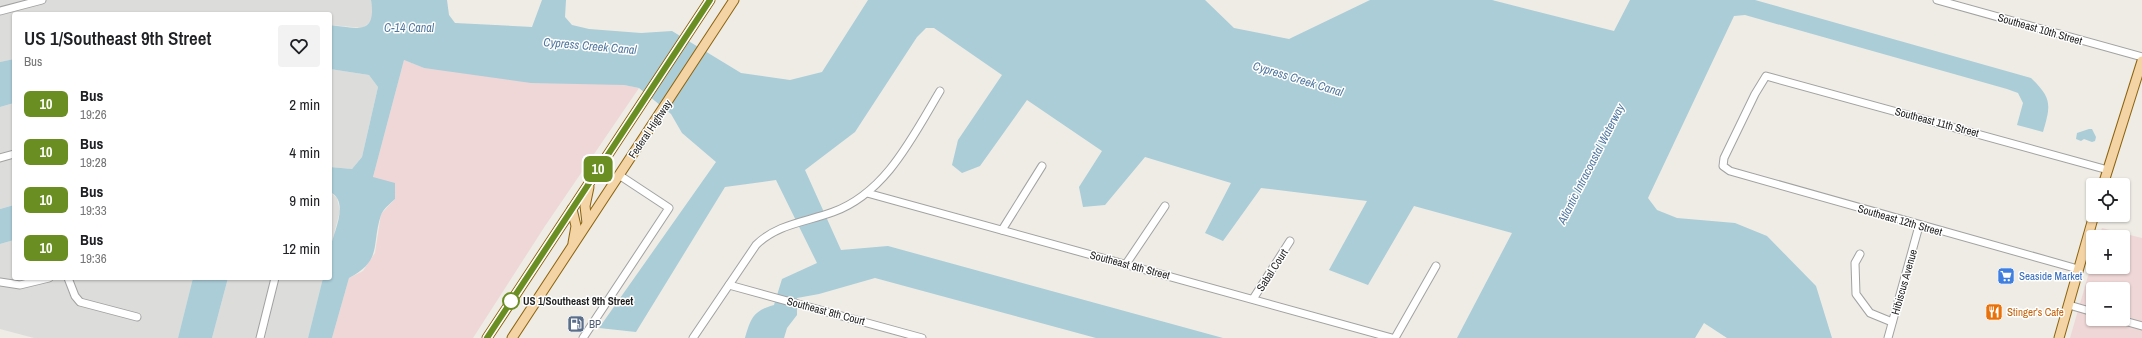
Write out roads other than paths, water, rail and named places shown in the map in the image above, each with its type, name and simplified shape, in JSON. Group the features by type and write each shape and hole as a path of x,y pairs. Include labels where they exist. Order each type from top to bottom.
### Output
{"main road":[{"name":"Federal Highway","path":"487,338 710,0"},
{"name":"Federal Highway","path":"512,338 734,0"},
{"path":"2105,178 2142,61"},
{"path":"587,223 585,206 590,182"},
{"path":"572,209 576,226 572,246"},
{"path":"2059,338 2092,222"}],"street":[{"path":"0,11 42,0"},
{"name":"Southeast 10th Street","path":"1937,0 2142,57"},
{"name":"Southeast 11th Street","path":"1723,166 1726,151 1755,94 1766,76 2108,170"},
{"path":"693,338 756,246 765,236 791,224 834,212 867,193 894,164 940,91"},
{"path":"0,158 12,155"},
{"path":"1002,230 1042,166"},
{"name":"Southeast 12th Street","path":"1723,166 1730,171 1920,226 2078,269"},
{"path":"583,338 669,208 619,175"},
{"name":"Southeast 8th Street","path":"867,193 1253,298 1392,338"},
{"path":"1126,264 1165,206"},
{"name":"Hibiscus Avenue","path":"1888,338 1920,226"},
{"name":"Sabal Court","path":"1253,298 1290,241"},
{"path":"1860,254 1855,263 1856,294 1870,313 1892,322"},
{"path":"1395,338 1436,266"},
{"path":"0,282 20,284 39,280"},
{"path":"69,280 75,296 80,302 137,317"},
{"path":"260,338 274,280"},
{"name":"Southeast 8th Court","path":"729,285 922,338"},
{"path":"2068,305 2086,310"},
{"path":"2130,323 2142,326"}],"water":[{"path":"371,0 447,0 449,15 455,23 532,27 542,0 566,0 565,17 572,25 589,29 641,33 672,31 741,73 790,80 822,72 868,0 1205,0 1234,28 1289,39 1370,0 1492,0 1614,31 1630,0 1755,0 2031,78 2043,91 2048,102 2048,108 2043,132 2017,125 2023,103 2018,93 1745,15 1734,16 1648,198 1657,210 1677,218 1735,223 1767,236 1816,286 1832,338 1727,338 1704,323 1695,338 1457,338 1512,233 1414,206 1368,285 1329,270 1367,201 1261,188 1223,241 1205,233 1231,183 1145,157 1105,205 1083,207 1079,187 1102,151 1027,100 980,166 962,173 952,165 958,140 1002,75 934,28 926,28 917,37 855,132 805,170 841,250 888,246 1223,338 1096,338 875,278 819,294 797,298 797,315 787,328 784,338 745,338 751,320 754,316 761,310 774,305 782,279 817,263 776,180 725,187 636,332 599,328 716,162 682,133 671,114 639,88 624,85 531,83 424,68 404,60 373,177 395,183 395,199 385,208 381,215 374,251 367,265 349,278 332,338 308,338 322,280 332,280 332,240 340,211 339,203 332,194 332,167 352,169 362,157 378,87 369,75 332,69 332,25 356,28 362,27 368,25 371,20"},
{"path":"12,59 12,104 0,107 0,62"},
{"path":"2092,129 2096,137 2095,141 2092,142 2084,139 2081,141 2076,139 2077,133"},
{"path":"12,206 12,241 0,244 0,209"},
{"path":"192,280 227,280 212,338 178,338"}],"place":[{"name":"Seaside Market","path":"2006,276"},
{"name":"US 1/Southeast 9th Street","path":"511,301"},
{"name":"Stinger's Cafe","path":"1994,312"},
{"name":"BP","path":"576,324"}],"water label":[{"name":"C-14 Canal","path":"409,28"},
{"name":"Cypress Creek Canal","path":"590,46"},
{"name":"Cypress Creek Canal","path":"1298,79"},
{"name":"Atlantic Intracoastal Waterway","path":"1591,164"}]}
